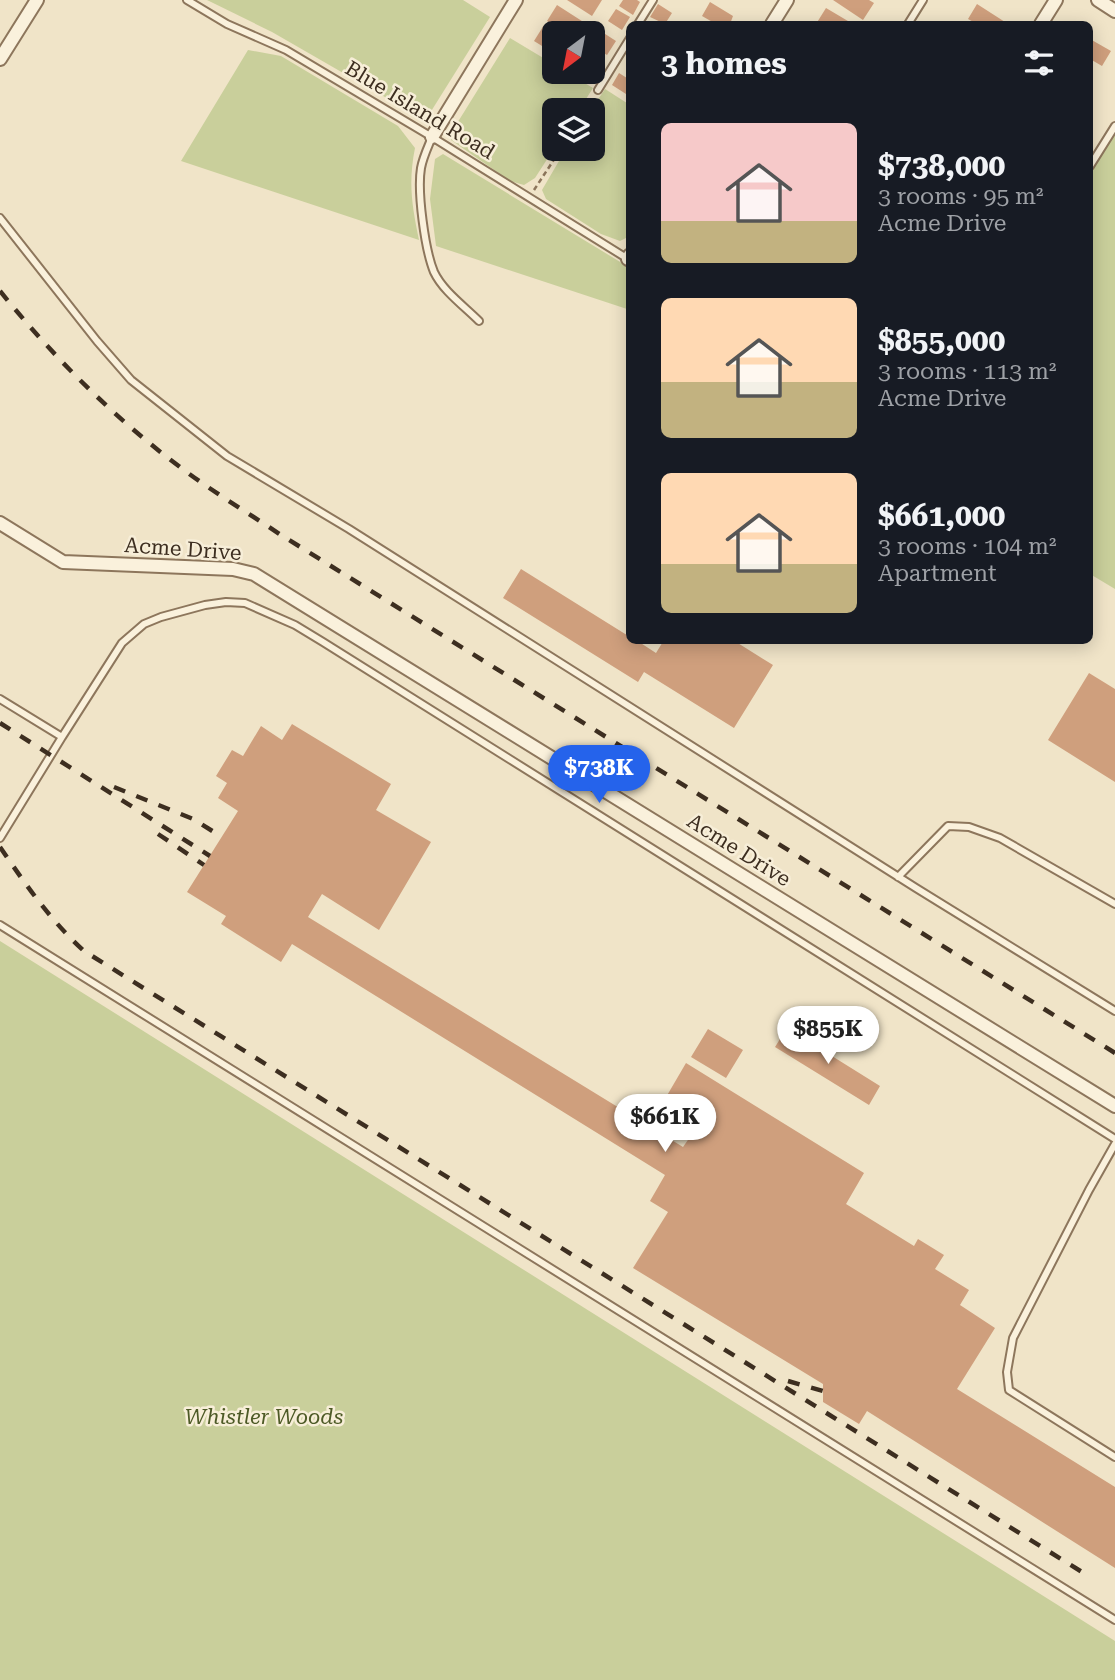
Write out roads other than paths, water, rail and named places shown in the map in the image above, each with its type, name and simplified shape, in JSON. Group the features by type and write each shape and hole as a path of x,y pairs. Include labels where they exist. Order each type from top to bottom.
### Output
{"street":[{"path":"0,58 37,0"},
{"path":"432,137 516,0"},
{"path":"774,21 787,0"},
{"path":"1043,21 1056,0"},
{"path":"1098,0 1115,11"},
{"name":"Acme Drive","path":"0,523 63,562 233,569 254,574 1115,1106"}],"lane":[{"name":"Blue Island Road","path":"187,0 227,24 286,50 626,256"},
{"path":"640,21 653,0"},
{"path":"910,21 923,0"},
{"path":"598,90 626,44"},
{"path":"1093,161 1115,126"},
{"path":"432,137 420,171 430,257 445,288 479,321"},
{"path":"0,218 88,331 131,380 227,456 349,529 898,877 1115,1011"},
{"path":"0,838 122,643 137,629 161,617 205,605 245,603 286,621 1115,1139"},
{"path":"0,699 62,737"},
{"path":"898,877 948,827 969,827 1000,838 1115,904"},
{"path":"0,925 1115,1620"},
{"path":"1115,1144 1013,1338 1007,1372 1009,1390 1115,1457"}],"railway":[{"path":"0,291 88,388 136,432 211,489 1115,1053"},
{"path":"0,723 210,856"},
{"path":"114,787 193,819 222,837"},
{"path":"158,834 204,865"},
{"path":"0,847 49,914 84,951 1082,1572"},
{"path":"788,1381 823,1391"}],"park label":[{"name":"Whistler Woods","path":"264,1417"}]}
